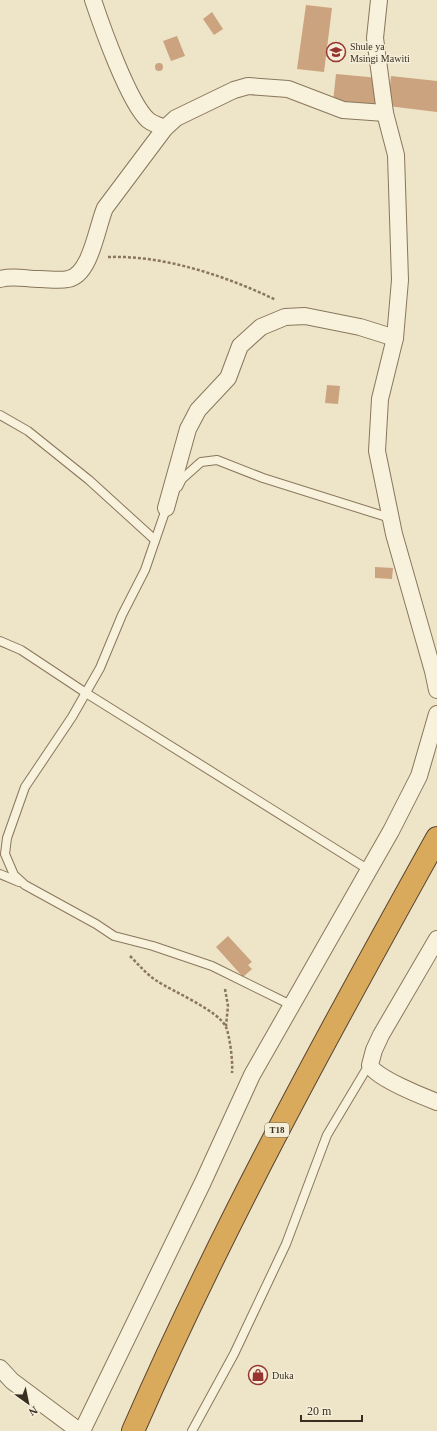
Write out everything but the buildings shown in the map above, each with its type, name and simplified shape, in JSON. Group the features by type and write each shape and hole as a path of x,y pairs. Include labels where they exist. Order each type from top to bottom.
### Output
{"highway":[{"name":"T18","path":"133,1431 254,1174 328,1033 437,838"}],"street":[{"path":"93,0 120,68 139,109 149,121 165,128"},
{"path":"379,0 375,38 385,113 396,155 400,280 395,338 380,399 377,451 390,518 434,671 437,690"},
{"path":"0,279 9,276 33,279 69,279 82,271 87,258 95,246 99,222 105,208 165,128 176,118 234,90 248,86 288,89 342,110 385,113"},
{"path":"166,508 188,429 198,410 228,378 240,346 261,327 285,318 305,316 360,327 395,338"},
{"path":"82,1431 206,1175 252,1075 391,831 419,776 437,714"},
{"path":"437,939 391,1016 376,1045 370,1062 374,1071 410,1091 437,1102"},
{"path":"0,1368 12,1381 79,1431"}],"lane":[{"path":"0,415 28,431 82,475 155,540"},
{"path":"25,885 14,875 9,867 5,854 7,838 25,788 72,717 100,668 122,615 145,570 166,508 182,479 202,462 217,460 263,478 390,518"},
{"path":"0,641 21,650 86,693 369,870"},
{"path":"0,874 25,885 96,924 114,936 153,946 212,966 291,1005"},
{"path":"192,1431 234,1354 286,1244 327,1135 370,1062"}],"path":[{"path":"87,258 133,256 177,264 249,288 305,316"},
{"path":"128,954 143,971 157,981 190,999 216,1017 226,1026"},
{"path":"212,966 228,996 226,1026 232,1077"}],"place":[{"name":"Shule ya Msingi Mawiti","path":"336,52"},
{"name":"Duka","path":"258,1375"}]}
